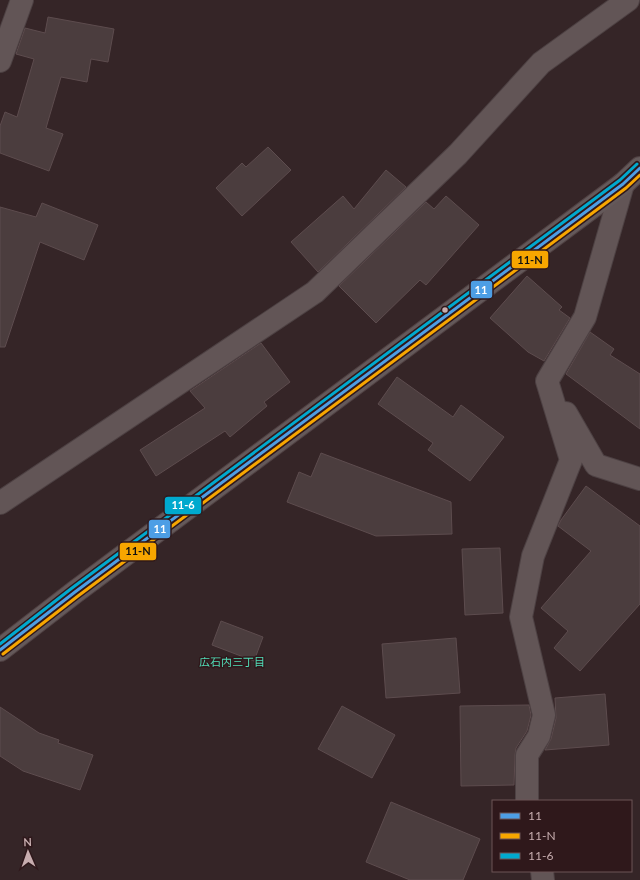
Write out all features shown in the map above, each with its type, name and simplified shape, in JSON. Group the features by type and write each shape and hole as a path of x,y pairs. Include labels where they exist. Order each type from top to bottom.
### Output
{"highway":[{"path":"0,650 81,587 623,184 640,168"}],"street":[{"path":"0,503 315,292 458,154 541,63 628,0"},
{"path":"0,62 16,2"},
{"path":"527,800 527,755 539,736 544,715 521,617 533,556 571,460 547,381 585,316 623,184"},
{"path":"547,381 596,465 640,479"}],"building":[{"path":"48,17 114,29 108,62 91,59 87,82 61,77 46,128 63,134 49,171 0,153 0,126 5,112 17,117 34,59 16,54 25,28 45,33"},
{"path":"268,147 291,170 242,216 216,188 242,163 246,167"},
{"path":"386,170 406,187 318,272 291,242 343,196 354,209"},
{"path":"446,196 479,225 426,285 420,280 376,323 339,286 426,202 434,209"},
{"path":"42,203 98,225 84,260 40,242 5,347 0,347 0,207 36,217"},
{"path":"527,276 562,307 559,310 570,318 544,361 528,352 490,318"},
{"path":"590,332 614,349 610,355 640,374 640,429 566,374"},
{"path":"261,343 290,382 264,402 267,406 230,437 225,431 156,476 140,450 205,408 190,391"},
{"path":"397,377 453,417 461,405 504,437 470,481 428,450 433,443 378,404"},
{"path":"321,453 451,502 452,534 376,536 287,502 299,472 311,477"},
{"path":"586,486 640,526 640,604 580,671 554,648 568,631 541,608 591,551 558,526"},
{"path":"500,548 503,613 465,615 462,549"},
{"path":"221,621 263,637 254,661 212,645"},
{"path":"456,638 460,693 386,698 382,644"},
{"path":"605,694 609,745 545,750 551,739 556,718 555,698"},
{"path":"529,705 531,715 527,731 516,748 514,785 461,786 460,706"},
{"path":"342,706 395,735 372,778 318,749"},
{"path":"0,707 39,733 59,740 58,743 93,755 80,790 23,771 0,756"},
{"path":"391,802 480,839 463,880 410,880 366,862"}],"transit line":[{"name":"11-6","path":"0,644 72,588 620,180 637,164"},
{"name":"11","path":"0,650 75,592 623,184 640,168"},
{"name":"11-N","path":"3,654 78,596 626,188 640,175"}],"district":[{"name":"広石内三丁目","path":"232,661"}]}
